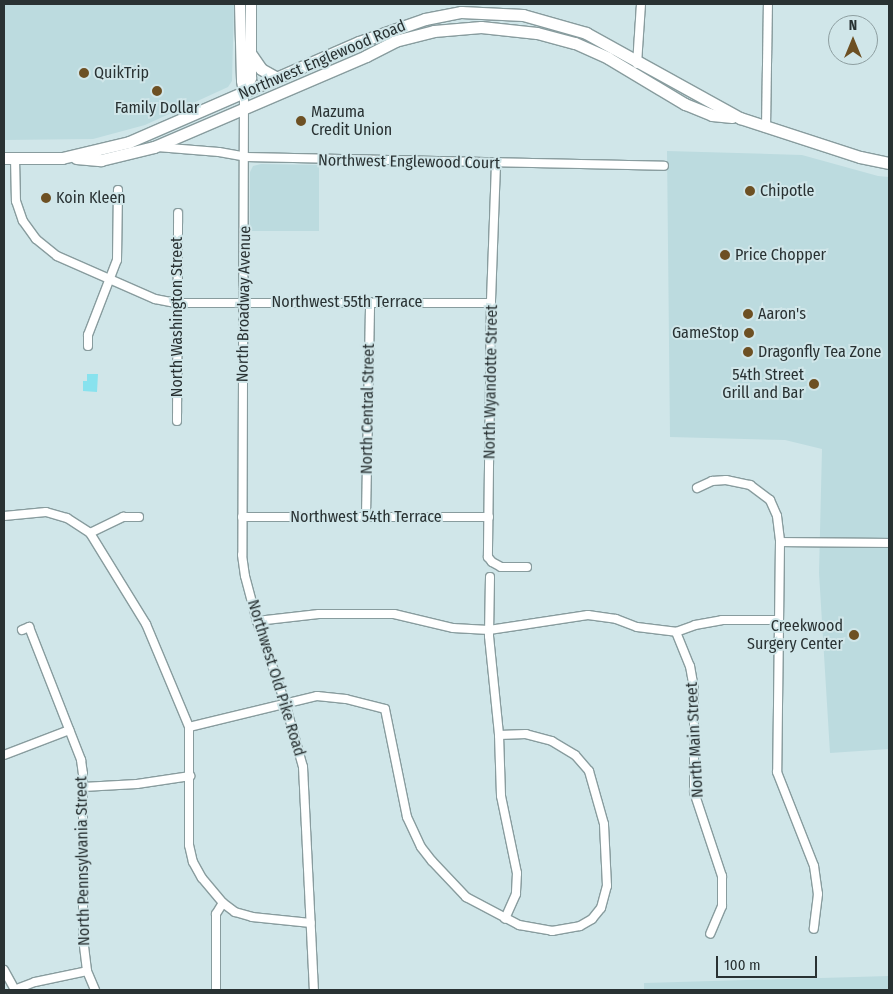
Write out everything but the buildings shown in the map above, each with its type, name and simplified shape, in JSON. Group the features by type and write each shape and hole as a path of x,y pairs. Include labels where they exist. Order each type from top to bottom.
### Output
{"main road":[{"name":"Northwest Englewood Road","path":"67,157 129,142 401,26 461,8 523,15 586,33 638,60 690,93 740,118"},
{"name":"Northwest Englewood Road","path":"9,158 67,157 101,160 154,147 395,41 434,31 472,28 517,30 575,43 636,74 694,107 712,115 740,118"},
{"path":"250,53 261,69 277,78"},
{"path":"740,118 860,157 889,163"}],"street":[{"name":"North Broadway Avenue","path":"240,4 246,158 242,517"},
{"name":"North Broadway Avenue","path":"244,92 251,78 251,4"},
{"path":"636,74 642,4"},
{"path":"766,128 768,4"},
{"name":"Northwest Englewood Court","path":"154,147 199,150 246,158 664,166"},
{"name":"Northwest 55th Terrace","path":"9,158 16,201 23,222 36,239 57,256 155,299 176,303 492,303"},
{"name":"North Wyandotte Street","path":"496,164 492,303 490,560 500,567 527,567"},
{"path":"88,346 88,335 117,260 118,190"},
{"name":"North Washington Street","path":"176,421 178,213"},
{"name":"North Central Street","path":"366,516 370,302"},
{"path":"697,488 712,482 726,480 742,482 758,489 775,508 780,542 777,772 814,866 818,894 814,929"},
{"path":"4,516 46,512 67,518 90,533 146,624 189,727 191,854 202,878 223,903 235,912 252,916 311,923"},
{"name":"Northwest 54th Terrace","path":"242,517 489,516"},
{"path":"90,533 123,517 139,517"},
{"name":"Northwest Old Pike Road","path":"242,517 245,576 257,621 285,703 302,767 314,990"},
{"path":"780,542 889,543"},
{"path":"490,578 489,630 499,735 501,796 517,873 516,894 506,919"},
{"path":"257,621 319,614 394,614 453,628 489,630 588,615 616,619 637,627 676,632 695,625 722,620 779,620"},
{"name":"North Pennsylvania Street","path":"22,630 29,627 81,760 83,787 83,938 87,971 96,990"},
{"name":"North Main Street","path":"676,632 690,666 694,688 694,792 722,876 722,906 710,934"},
{"path":"189,727 317,696 332,697 385,709 407,817 421,847 466,897 519,925 542,930 571,929 584,924 598,912 604,900 607,867 604,824 589,771 567,749 552,741 526,734 499,735"},
{"path":"4,755 70,730"},
{"path":"83,787 137,784 190,776"},
{"path":"216,990 216,914 223,903"},
{"path":"4,970 14,990 35,982 87,971"}],"shaded area":[{"path":"4,4 234,4 232,81 228,87 145,125 93,139 4,140"},
{"path":"667,151 802,155 878,176 889,177 889,749 830,753 819,573 822,449 785,440 670,437"},
{"path":"261,164 319,165 319,231 250,231 250,172 253,166"},
{"path":"87,374 98,374 97,392 83,391 83,381 87,381"},
{"path":"889,976 889,990 644,990 644,983"}],"place":[{"name":"QuikTrip","path":"84,73"},
{"name":"Family Dollar","path":"157,91"},
{"name":"Mazuma Credit Union","path":"301,121"},
{"name":"Chipotle","path":"750,191"},
{"name":"Koin Kleen","path":"46,198"},
{"name":"Price Chopper","path":"725,255"},
{"name":"Aaron's","path":"748,314"},
{"name":"GameStop","path":"749,333"},
{"name":"Dragonfly Tea Zone","path":"748,352"},
{"name":"54th Street Grill and Bar","path":"814,384"},
{"name":"Creekwood Surgery Center","path":"854,635"}]}
